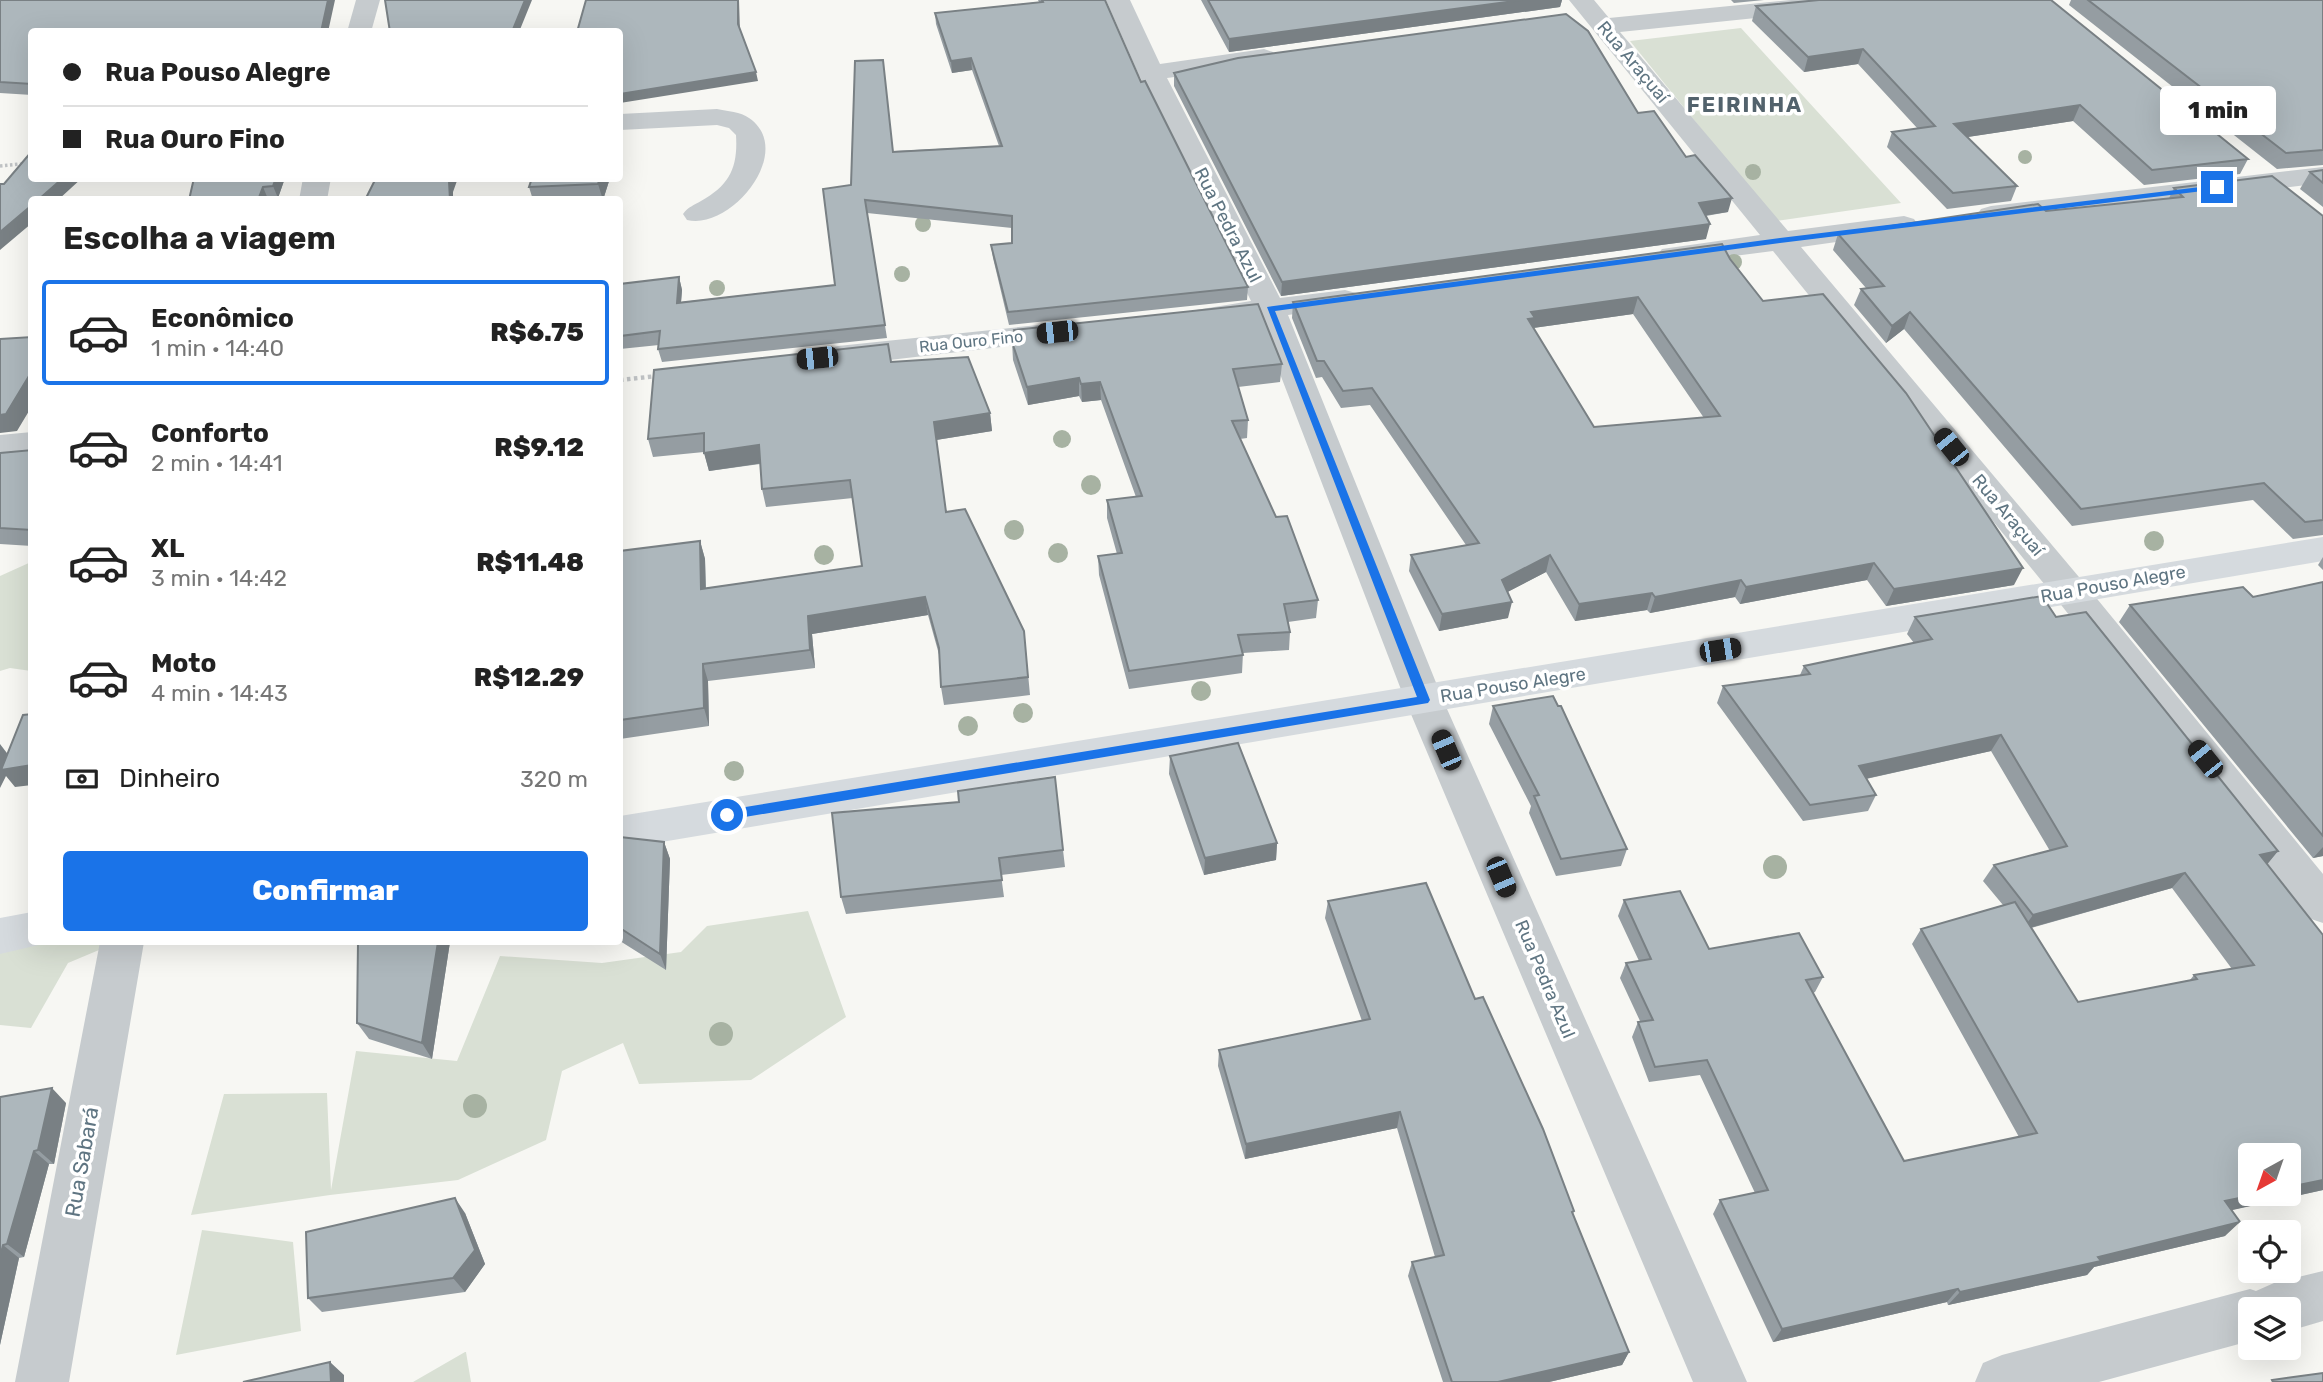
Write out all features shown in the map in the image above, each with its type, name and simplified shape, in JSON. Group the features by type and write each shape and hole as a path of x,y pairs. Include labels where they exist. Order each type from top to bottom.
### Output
{"main road":[{"name":"Rua Pouso Alegre","path":"623,833 2323,549"},
{"path":"0,936 28,931"}],"street":[{"path":"360,28 368,0"},
{"name":"Rua Pedra Azul","path":"1118,0 1151,73 1270,309 1424,700 1720,1382"},
{"path":"1585,14 1863,0"},
{"name":"Rua Araçuaí","path":"1585,14 1780,240 2071,592 2323,905"},
{"path":"1151,73 1286,54"},
{"path":"623,122 717,117 738,122 749,133 751,158 749,172 742,183 717,204 697,214"},
{"path":"2260,172 2302,207"},
{"path":"1642,259 1944,220 2260,172 2323,175"},
{"path":"1175,319 1367,296"},
{"name":"Rua Ouro Fino","path":"807,359 1093,328"},
{"path":"0,446 28,443"},
{"name":"Rua Sabará","path":"42,1382 121,945"},
{"path":"2301,1302 2323,1296"},
{"path":"2003,1382 2238,1318"}],"path":[{"path":"0,166 28,163"},
{"path":"623,380 657,375"}],"shaded area":[{"path":"1741,28 1901,203 1776,221 1630,41"},
{"path":"28,563 28,671 10,668 0,671 0,576"},
{"path":"808,911 846,1017 751,1080 639,1084 623,1043 562,1071 546,1140 458,1180 191,1215 224,1094 327,1093 331,1190 356,1051 457,1061 500,956 602,963 681,952 707,926"},
{"path":"28,944 102,945 99,950 68,963 31,1028 0,1025 0,949"},
{"path":"202,1230 293,1242 301,1331 176,1355"},
{"path":"465,1352 471,1382 413,1382"}],"building":[{"path":"0,0 328,0 322,28 28,28 28,84 0,82"},
{"path":"385,0 525,0 514,28 389,28"},
{"path":"586,0 738,0 738,24 756,72 623,94 623,28 578,28"},
{"path":"1042,0 1105,0 1141,82 1145,81 1248,287 1008,312 991,245 1012,243 1012,216 865,200 885,325 658,349 660,331 623,336 623,284 679,277 677,303 835,285 823,189 851,185 855,61 883,60 893,152 1002,146 971,58 951,61 935,13 1043,2"},
{"path":"1208,0 1522,0 1229,39"},
{"path":"1819,0 2051,0 2248,159 2152,170 2080,105 1954,124 2017,186 1953,193 1892,132 1935,126 1863,49 1808,57 1756,6"},
{"path":"2088,0 2323,0 2323,150 2286,153"},
{"path":"1566,14 1588,31 1638,113 1654,111 1686,157 1695,155 1732,198 1699,203 1710,224 1282,282 1174,73 1238,58"},
{"path":"28,156 28,182 58,182 43,196 28,196 28,208 0,232 0,184 4,184"},
{"path":"2323,170 2323,183 2310,172"},
{"path":"2272,176 2323,216 2323,520 2305,522 2264,483 2081,509 1910,312 1892,326 1861,289 1884,286 1838,234 2038,204 2046,211 2183,197 2174,188"},
{"path":"193,182 274,182 273,186 263,187 260,196 190,196"},
{"path":"374,182 449,182 450,196 367,196"},
{"path":"531,182 599,182 598,184 529,187"},
{"path":"1722,244 1730,259 1763,301 1823,294 1906,393 2023,568 1894,589 1874,563 1746,587 1741,580 1655,597 1652,593 1579,604 1550,555 1502,580 1512,602 1442,614 1411,555 1479,543 1372,388 1343,391 1324,361 1317,361 1293,302","holes":["1638,297 1720,416 1594,427 1528,319 1535,318 1531,312"]},
{"path":"1258,304 1282,364 1233,369 1248,420 1232,421 1276,517 1287,516 1318,600 1284,604 1290,632 1238,635 1243,655 1129,671 1098,556 1122,553 1107,500 1142,496 1100,382 1081,384 1079,378 1027,387 1012,342 1017,341 1014,330"},
{"path":"28,337 28,378 6,414 0,415 0,339"},
{"path":"888,344 891,362 968,357 990,413 934,422 946,512 965,509 1024,631 1028,677 941,687 939,648 925,597 808,616 810,650 703,664 704,708 623,720 623,551 700,541 701,589 862,566 850,480 762,489 759,445 704,453 704,433 648,439 654,370"},
{"path":"28,450 28,530 0,528 0,453"},
{"path":"2323,582 2323,836 2130,605 2243,587 2253,597"},
{"path":"2042,596 2056,617 2086,612 2278,851 2260,855 2323,935 2323,1180 2301,1185 2301,1143 2238,1143 2238,1198 2225,1201 2238,1222 2098,1257 2101,1261 1960,1292 1958,1289 1782,1329 1720,1200 1768,1190 1707,1060 1655,1067 1638,1022 1653,1020 1626,963 1651,959 1624,900 1680,891 1709,949 1799,933 1823,977 1806,980 1904,1161 2037,1133 1921,929 2015,902 2078,1002 2197,979 2194,975 2254,965 2185,873 2033,915 1994,865 2067,846 2001,735 1859,766 1876,795 1810,805 1723,686 1810,674 1804,666 1932,639 1915,617"},
{"path":"1553,696 1558,706 1561,706 1627,849 1561,859 1534,796 1539,795 1493,706"},
{"path":"28,714 28,766 1,770 23,715"},
{"path":"1238,743 1277,843 1205,858 1170,756"},
{"path":"1055,777 1063,850 999,858 1002,880 841,897 832,813 959,802 958,791"},
{"path":"623,837 664,842 660,954 623,930"},
{"path":"1426,883 1475,999 1483,997 1543,1129 1574,1211 1572,1212 1629,1352 1498,1382 1452,1382 1412,1262 1444,1255 1400,1112 1246,1144 1219,1050 1370,1019 1328,901"},
{"path":"358,945 438,945 422,1043 357,1023"},
{"path":"52,1088 38,1150 34,1151 7,1244 3,1245 0,1257 0,1097"},
{"path":"455,1198 475,1250 453,1278 308,1298 306,1232"},
{"path":"330,1362 331,1382 243,1382"},
{"path":"2323,1373 2323,1382 2272,1380"}],"district":[{"name":"FEIRINHA","path":"1745,105"}],"route":[{"path":"727,815 1424,700 1270,309 1780,240 2217,187"}]}
